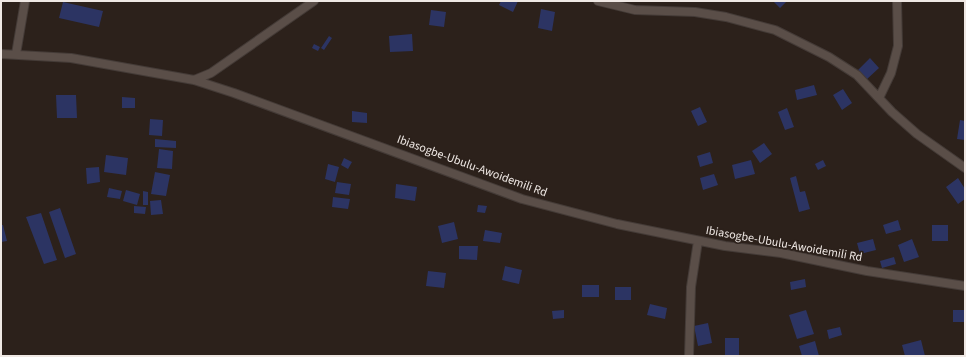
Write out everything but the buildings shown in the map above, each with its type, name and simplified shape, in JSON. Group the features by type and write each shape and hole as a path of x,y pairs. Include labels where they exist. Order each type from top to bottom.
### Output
{"street":[{"path":"16,54 25,1"},
{"path":"194,80 211,73 314,1"},
{"path":"598,1 635,10 695,12 726,16 775,30 829,57 857,75 917,134 965,168"},
{"path":"879,98 891,73 898,46 897,1"},
{"name":"Ibiasogbe-Ubulu-Awoidemili Rd","path":"1,54 71,58 194,80 234,93 522,199 616,224 725,246 781,253 868,270 965,286"},
{"path":"956,162 965,160"},
{"path":"689,356 691,287 698,241"}]}
